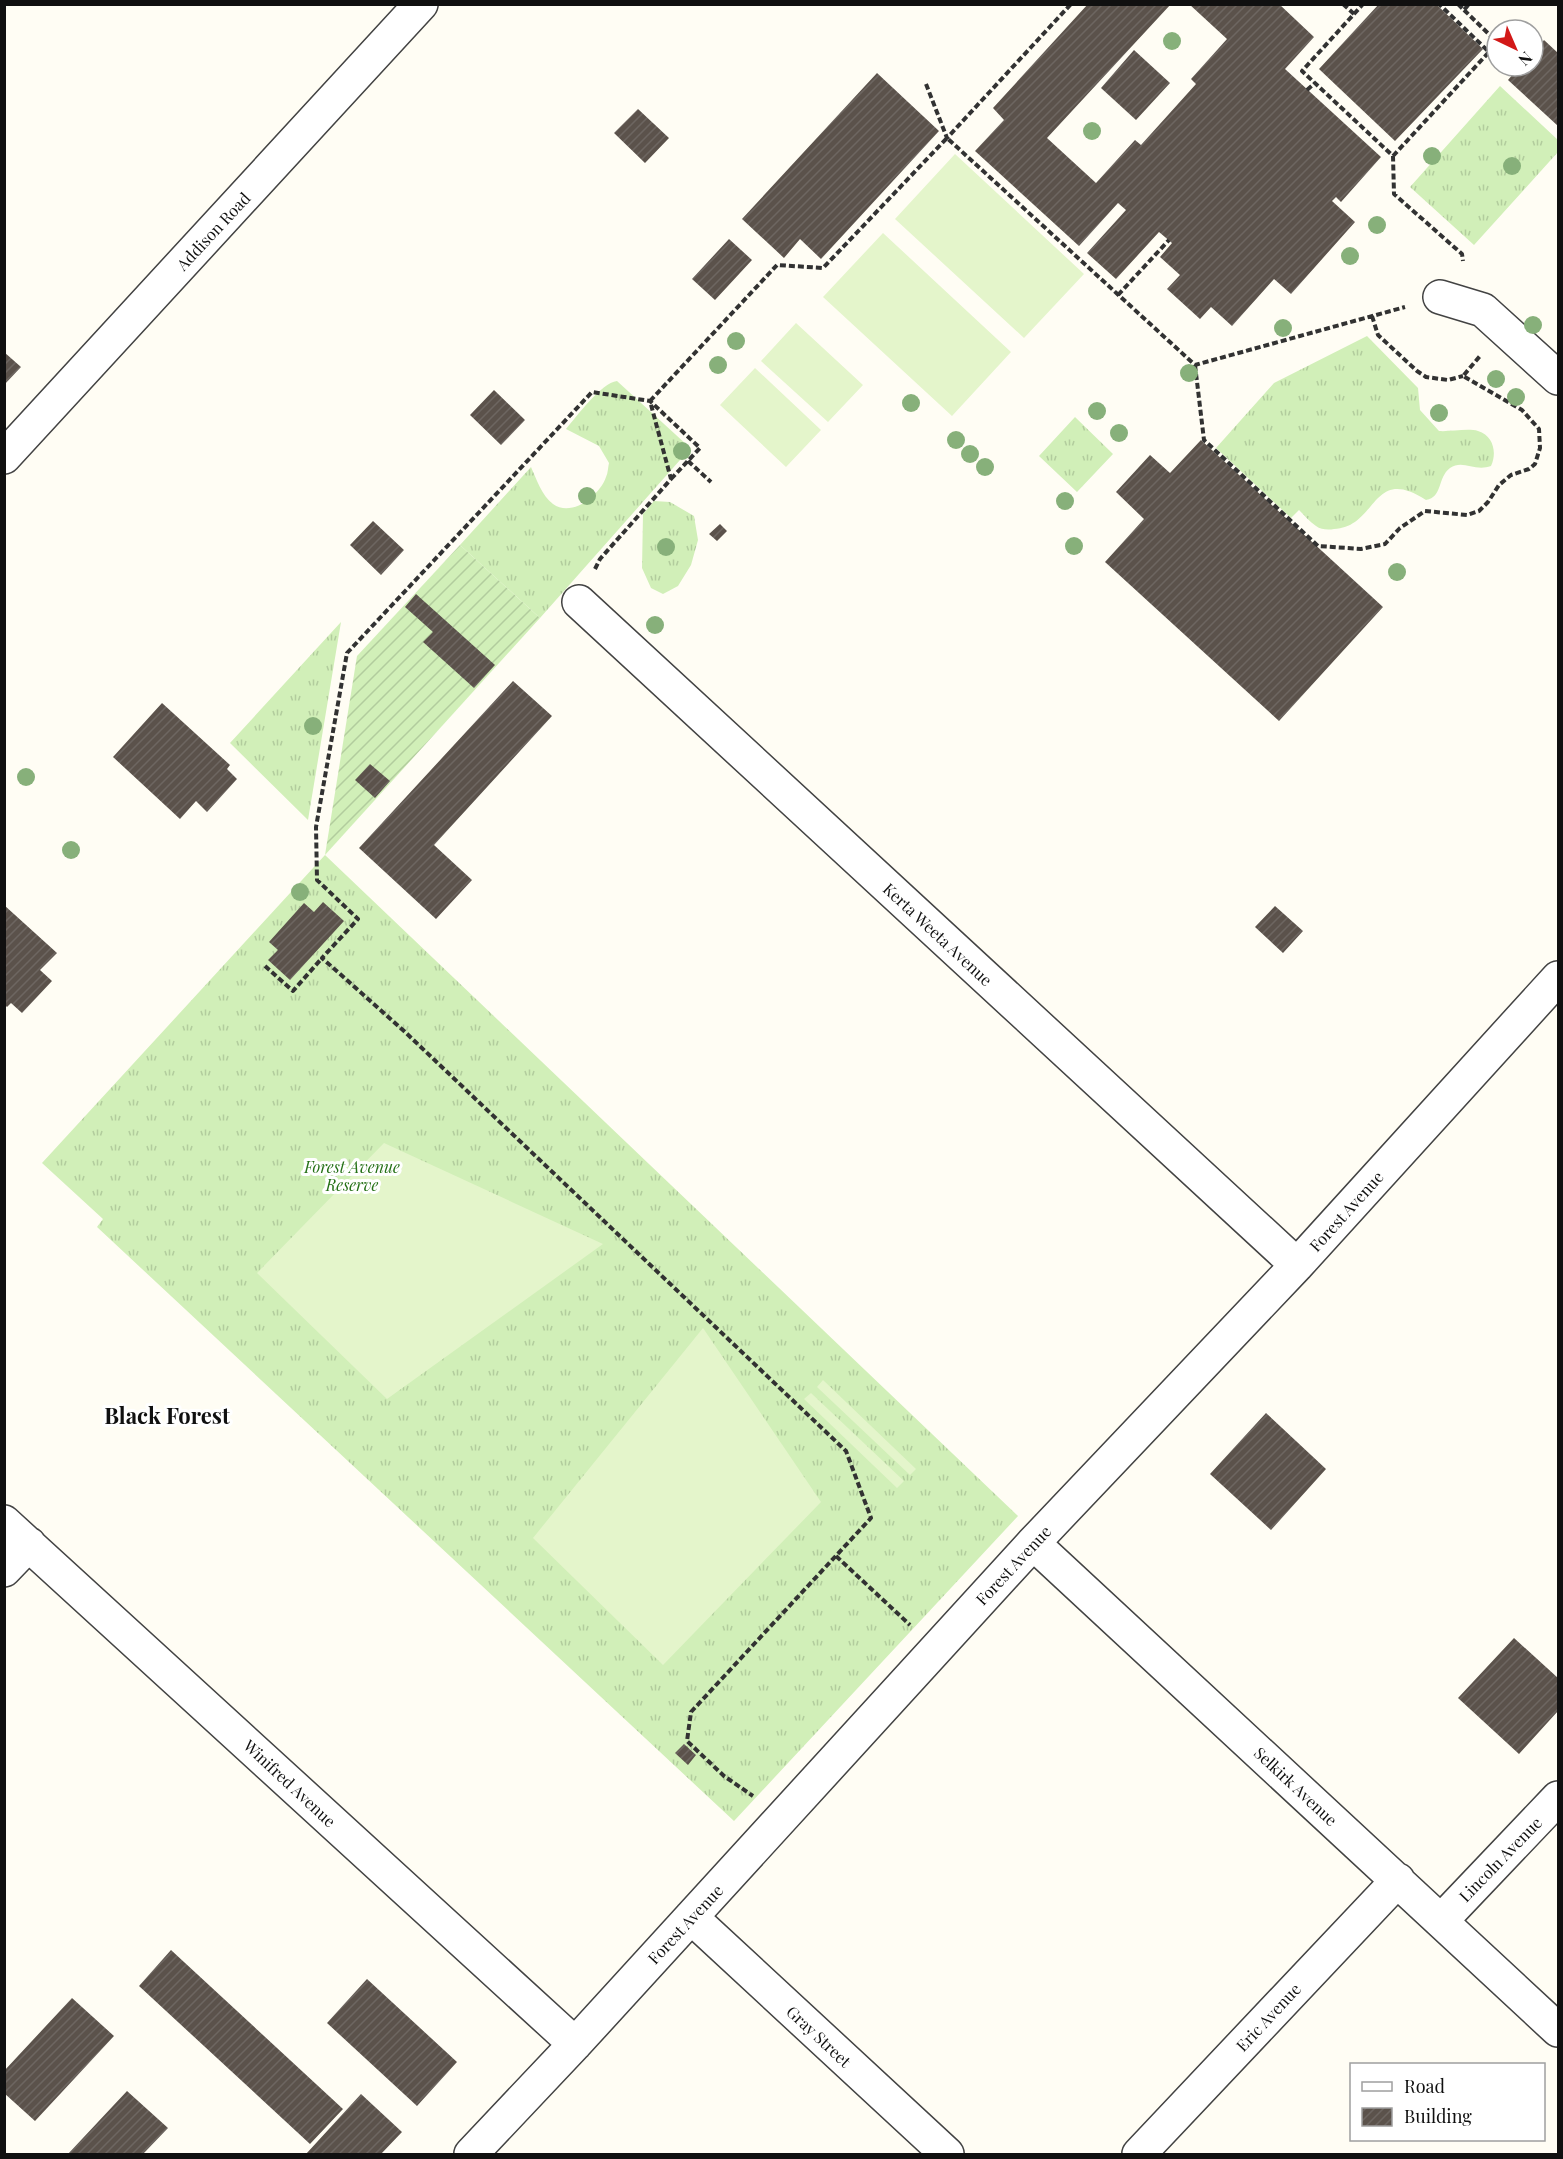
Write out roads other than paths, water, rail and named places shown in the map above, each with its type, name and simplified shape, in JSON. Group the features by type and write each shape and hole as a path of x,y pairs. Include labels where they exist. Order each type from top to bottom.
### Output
{"street":[{"name":"Addison Road","path":"4,457 421,4"},
{"path":"1440,297 1483,310 1558,378"},
{"name":"Kerta Weeta Avenue","path":"579,602 1297,1265"},
{"name":"Forest Avenue","path":"471,2154 575,2044 1033,1543 1297,1265 1558,978"},
{"name":"Winifred Avenue","path":"4,1522 575,2044"},
{"name":"Selkirk Avenue","path":"1033,1543 1558,2030"},
{"path":"4,1570 29,1544"},
{"name":"Lincoln Avenue","path":"1441,1921 1558,1798"},
{"name":"Eric Avenue","path":"1140,2153 1398,1880"},
{"name":"Gray Street","path":"691,1917 947,2154"}],"district":[{"name":"Black Forest","path":"167,1415"}],"park label":[{"name":"Forest Avenue Reserve","path":"352,1175"}]}
